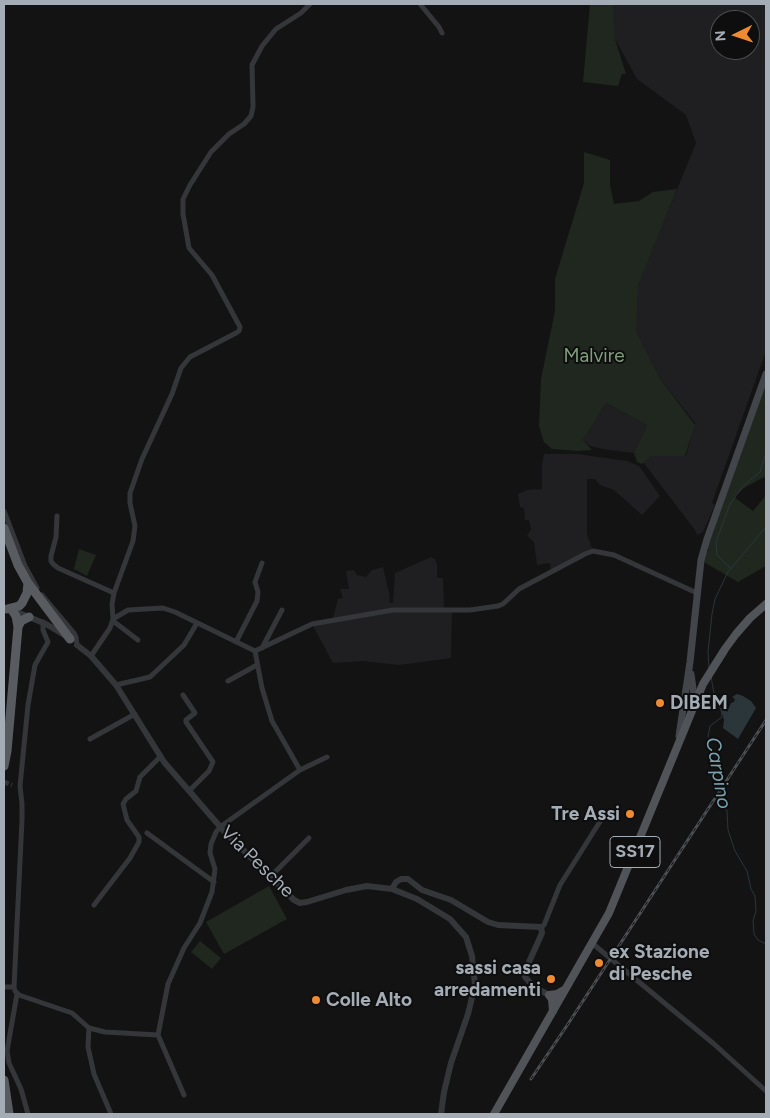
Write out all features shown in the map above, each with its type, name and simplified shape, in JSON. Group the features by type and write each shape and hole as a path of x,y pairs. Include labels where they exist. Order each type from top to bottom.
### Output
{"highway":[{"path":"4,528 18,565 28,583 73,642"},
{"path":"7,609 22,603 27,594 28,583"},
{"path":"4,766 18,627 16,616 7,609"},
{"path":"18,627 22,621 29,617"},
{"path":"4,1080 9,1114"}],"main road":[{"path":"673,758 680,730 690,662 701,560 766,374"},
{"name":"SS17","path":"494,1114 609,913 703,684 724,649 750,618 766,604"},
{"path":"684,699 691,704 695,703 690,662"},
{"path":"691,682 694,686 698,687 703,684"},
{"path":"553,1011 552,999 549,995 560,993 566,989"}],"street":[{"path":"138,640 113,620 112,604 114,593 131,547 135,526 130,493 142,459 172,394 181,368 190,357 236,334 240,327 212,275 189,248 183,214 183,199 211,152 251,116 253,107 252,65 262,46 276,29 301,13 310,4"},
{"path":"420,4 442,33"},
{"path":"4,511 18,550 34,585 74,632 77,640 73,642"},
{"path":"57,516 56,537 51,556 53,564 114,593"},
{"path":"91,656 102,642 113,620 128,610 163,608 255,651 312,624 393,610 470,610 498,606 520,589 593,551 614,555 697,593"},
{"path":"236,642 257,601 256,582 262,563"},
{"name":"Via Pesche","path":"7,609 43,622 91,656 116,685 161,756 189,791 220,827 294,900 300,903 307,902 346,890 367,886 392,889 418,899 450,919 466,937 472,956 475,985 468,1014 451,1063 441,1114"},
{"path":"262,648 282,610"},
{"path":"28,1114 21,1089 9,1063 7,1051 17,994 14,987 22,820 20,786 28,705 35,664 48,642 43,622"},
{"path":"116,685 150,677 184,645 197,623"},
{"path":"255,651 262,688 272,721 300,770"},
{"path":"228,681 257,665"},
{"path":"183,695 195,713 186,722 213,762 209,771 189,791"},
{"path":"90,739 135,714"},
{"path":"94,905 130,858 139,842 139,837 127,820 123,804 136,791 140,777 161,756"},
{"path":"184,1095 158,1035 168,984 184,948 200,923 214,882 215,869 210,853 210,844 220,827 300,770 328,757"},
{"path":"12,785 20,786"},
{"path":"392,889 396,882 401,879 408,879 422,890 451,900 488,922 513,927 541,927 544,925 560,884 601,820"},
{"path":"147,833 214,882"},
{"path":"270,877 309,838"},
{"path":"541,927 542,934 524,971 525,978 534,987 549,995"},
{"path":"592,944 714,1044 766,1091"},
{"path":"4,987 14,987"},
{"path":"17,994 72,1013 89,1028 105,1032 158,1035"},
{"path":"89,1028 88,1047 94,1074 98,1088 111,1114"}],"shaded area":[{"path":"613,4 766,4 766,351 712,503 715,505 703,532 697,535 643,462 651,456 686,456 695,423 659,377 636,331 636,290 696,143 686,115 637,79 615,39"},
{"path":"606,403 647,425 634,453 590,446 583,440"},
{"path":"544,454 577,454 627,461 639,466 660,496 642,515 614,490 600,485 595,479 587,479 587,534 593,551 551,572 550,563 537,565 534,542 527,536 531,529 529,520 525,520 524,508 520,507 518,494 527,490 542,489"},
{"path":"431,557 435,559 437,564 437,578 443,578 444,610 452,610 451,658 399,665 363,661 333,663 313,626 333,618 338,599 343,598 340,589 349,589 346,571 354,570 357,575 366,577 372,570 383,567 390,603 393,603 395,573"},
{"path":"737,694 751,701 756,708 738,739 723,728 724,720 721,709 723,708 727,712 735,699 732,697"}],"green space":[{"path":"590,4 613,4 615,39 626,74 622,74 618,86 583,82"},
{"name":"Malvire","path":"584,152 610,160 610,185 614,204 639,201 653,192 677,189 638,286 636,331 659,377 695,425 685,456 651,456 642,464 637,462 634,453 647,425 606,403 583,440 592,450 552,449 544,442 539,426 541,379 555,311 555,279 584,183"},
{"path":"766,378 766,479 764,477 744,488 734,497 753,511 766,495 766,566 738,582 702,561 703,555 709,550 705,546"},
{"path":"79,549 96,555 87,576 74,569"},
{"path":"269,886 287,919 224,954 206,922"},
{"path":"200,941 221,958 212,969 191,952"}],"waterway":[{"path":"731,569 717,555 716,542 730,504 743,486 760,472 766,452"},
{"name":"Carpino","path":"709,668 708,652 715,599 728,572 766,527"},
{"name":"Carpino","path":"711,677 716,704 721,709 722,717 710,726 708,736 711,749 721,766 720,780 727,811 728,830 735,851 747,871 751,889 755,896 754,934 758,940 766,944"}],"tunnel":[{"path":"4,782 12,785"}],"railway":[{"path":"531,1079 766,720"}],"place":[{"name":"DIBEM","path":"660,703"},
{"name":"Tre Assi","path":"630,814"},
{"name":"ex Stazione di Pesche","path":"599,963"},
{"name":"sassi casa arredamenti","path":"551,979"},
{"name":"Colle Alto","path":"316,1000"}]}
